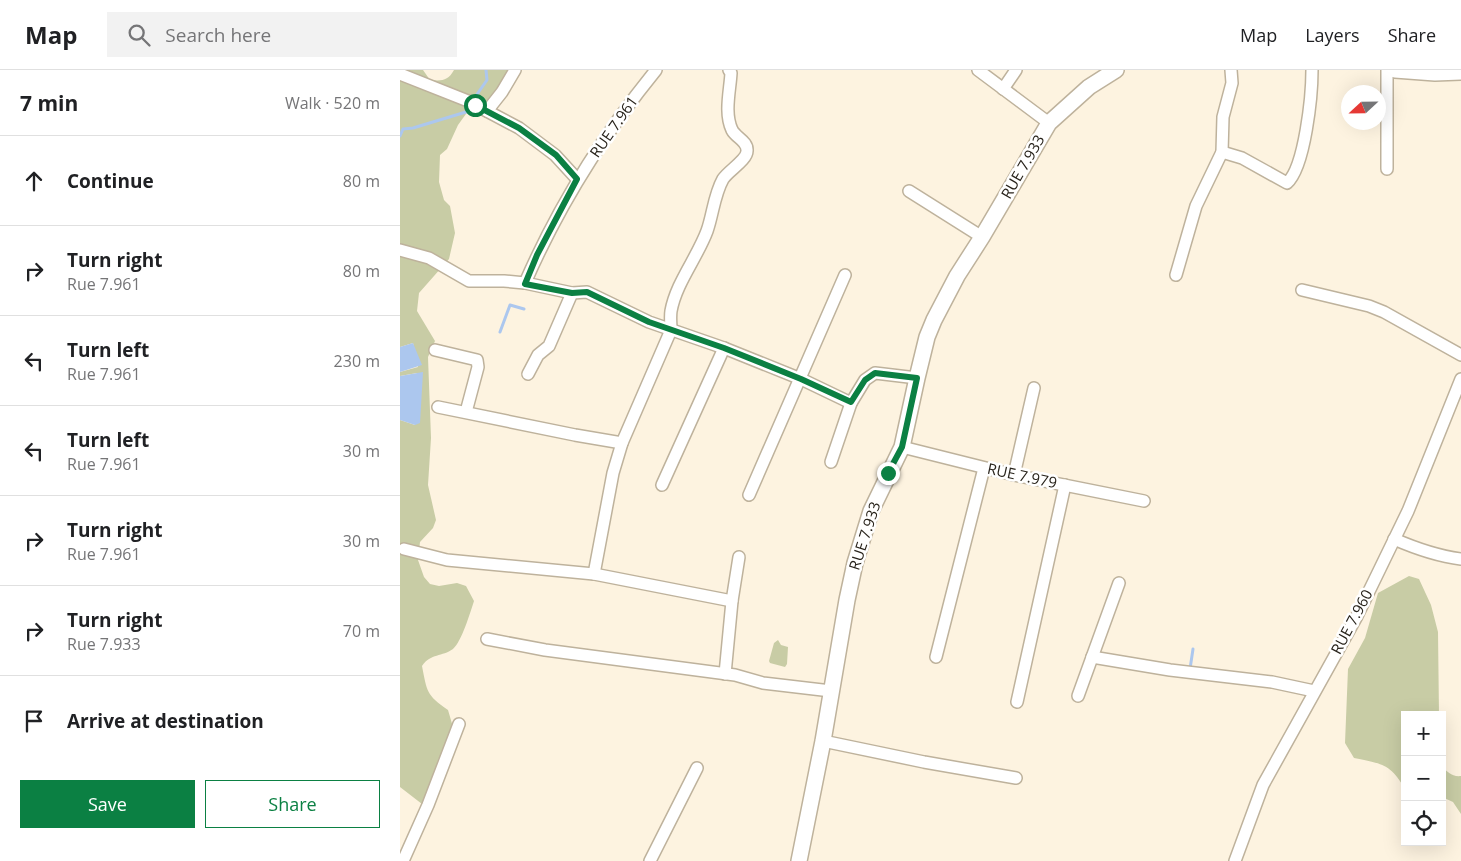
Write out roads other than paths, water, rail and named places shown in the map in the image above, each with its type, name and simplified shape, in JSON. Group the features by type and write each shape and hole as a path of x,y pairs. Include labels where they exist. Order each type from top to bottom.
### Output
{"street":[{"path":"487,111 502,92 515,70"},
{"name":"RUE 7.961","path":"525,284 537,255 577,179 656,70"},
{"path":"594,574 613,473 622,443 671,330 671,312 674,299 707,231 723,178 746,157 748,150 745,142 734,133 730,123 728,114 731,73 729,70"},
{"path":"978,70 1049,123"},
{"path":"1002,89 1016,70"},
{"name":"RUE 7.933","path":"799,861 823,742 847,600 861,540 871,511 902,447 927,337 957,276 1049,123 1089,87 1116,70"},
{"path":"1176,276 1196,206 1222,152 1223,117 1232,83 1231,70"},
{"path":"1222,152 1242,158 1287,183 1297,168 1307,126 1312,70"},
{"path":"1387,70 1387,168"},
{"path":"1395,70 1435,73 1461,72"},
{"path":"400,74 472,103 519,128 556,155 577,179"},
{"path":"909,191 982,237"},
{"path":"400,250 428,258 468,281 525,284 572,293 587,292 671,330 724,348 801,379 851,402"},
{"path":"749,495 845,275"},
{"path":"1302,290 1369,306 1384,312 1461,355"},
{"path":"528,374 538,355 549,346 572,293"},
{"path":"662,485 724,348"},
{"path":"435,350 477,360 478,367 466,412"},
{"path":"831,462 851,402 865,380 875,373 917,378"},
{"name":"RUE 7.960","path":"1235,861 1263,785 1357,616 1408,510 1461,379"},
{"path":"1014,475 1034,388"},
{"path":"438,407 622,443"},
{"name":"RUE 7.979","path":"902,447 1014,475 1144,501"},
{"path":"936,657 984,468"},
{"path":"1017,702 1065,485"},
{"path":"1394,539 1419,550 1461,559"},
{"path":"404,549 447,560 594,574 732,601"},
{"path":"725,674 732,601 739,557"},
{"path":"1078,696 1119,583"},
{"path":"487,638 545,650 725,674 763,683 831,691"},
{"path":"1092,656 1170,670 1272,682 1314,691"},
{"path":"403,861 428,805 459,724"},
{"path":"823,742 1016,778"},
{"path":"650,861 697,768"}],"water":[{"path":"413,343 422,365 400,372 400,347"},
{"path":"423,372 420,423 415,425 400,420 400,376"}],"waterway":[{"path":"473,100 487,80 486,70"},
{"path":"400,136 403,129 413,128 466,112 470,105"},
{"path":"500,332 510,305 524,309"},
{"path":"1190,669 1193,649"}]}
